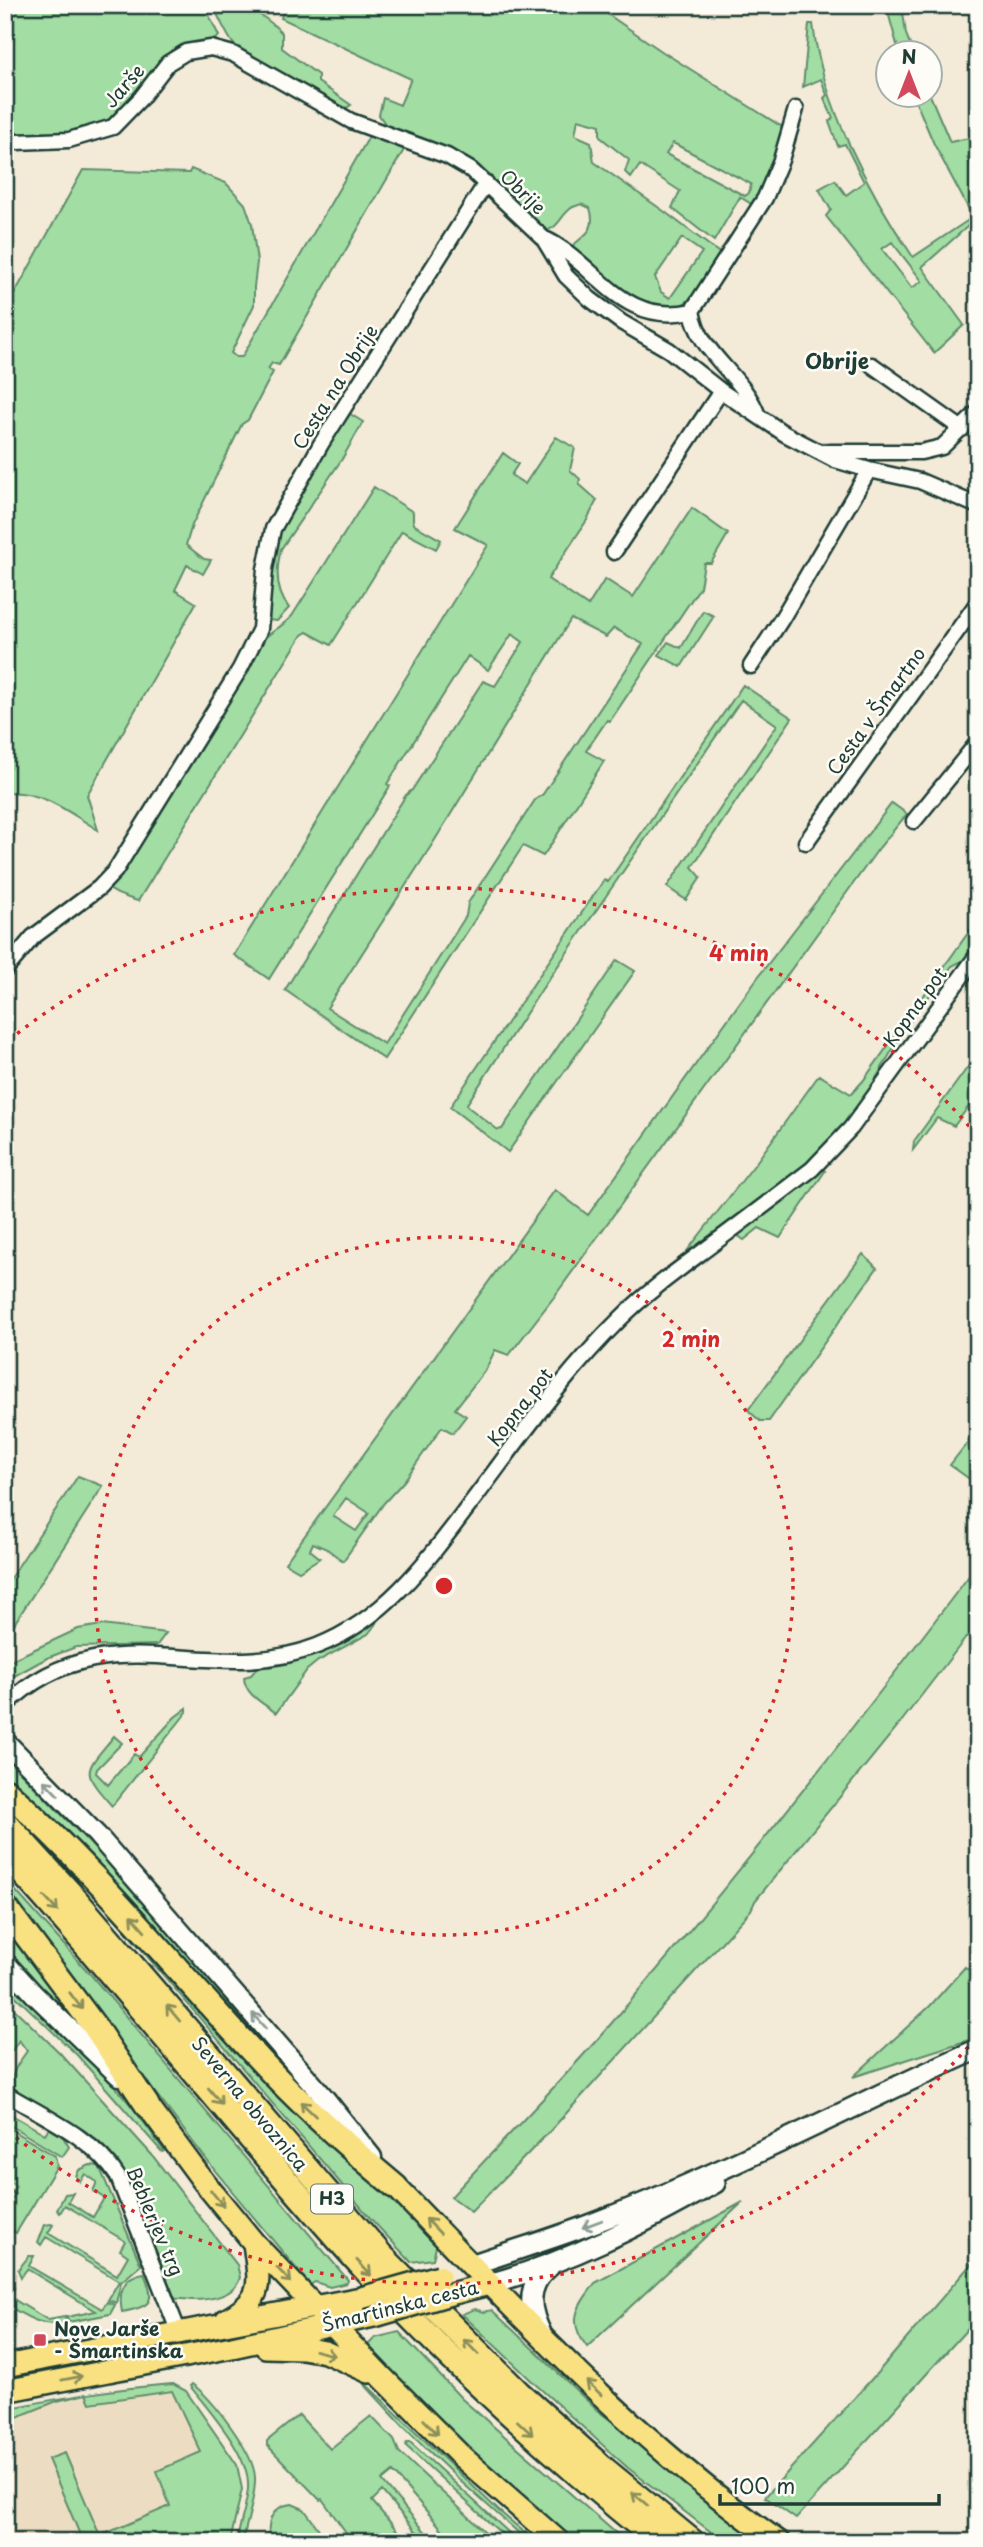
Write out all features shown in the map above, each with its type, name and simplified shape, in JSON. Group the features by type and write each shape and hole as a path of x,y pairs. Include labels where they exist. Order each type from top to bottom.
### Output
{"highway":[{"path":"5,1790 70,1850 115,1897 259,2060 298,2100 339,2140 396,2187"},
{"name":"Severna obvoznica","path":"5,1822 72,1895 382,2256 460,2337 527,2400 603,2468 693,2542"},
{"name":"Severna obvoznica","path":"5,1854 66,1920 362,2267 443,2351 532,2435 659,2542"},
{"path":"5,1907 95,2027 147,2105"}],"main road":[{"name":"Šmartinska cesta","path":"5,2366 361,2298 439,2276 591,2225 768,2148 978,2049"},
{"path":"147,2105 204,2182 254,2243 461,2456 559,2542"},
{"name":"Šmartinska cesta","path":"5,2391 232,2347 378,2315 555,2263 653,2218 720,2180 768,2148"},
{"path":"396,2187 545,2341 644,2433 768,2539"},
{"path":"209,2327 236,2315 253,2300 259,2280 254,2243"},
{"path":"545,2341 535,2322 531,2305 532,2289 539,2276 555,2263"},
{"path":"232,2347 315,2350 344,2358 383,2378"}],"street":[{"name":"Jarše","path":"5,140 69,140 113,127 141,98 168,63 186,52 211,48 233,54 262,72"},
{"name":"Obrije","path":"262,72 351,121 456,161 486,183 542,238 566,276 590,299 669,350 722,391 785,434 835,460 920,481 978,506"},
{"path":"758,417 751,398 705,346 694,325 692,311 765,198 796,109"},
{"name":"Cesta na Obrije","path":"5,970 33,937 99,888 115,871 240,669 260,629 265,569 273,529 321,444 486,183"},
{"path":"542,238 565,250 622,299 635,306 666,313 692,311"},
{"path":"872,365 962,429"},
{"path":"614,552 722,391"},
{"path":"820,452 921,452 942,447 978,411"},
{"path":"751,666 869,470"},
{"name":"Cesta v Šmartno","path":"806,842 978,602"},
{"path":"914,821 978,742"},
{"name":"Kopna pot","path":"5,1706 39,1679 88,1659 123,1654 152,1654 243,1661 293,1653 329,1640 360,1622 392,1598 427,1561 562,1384 621,1318 675,1272 812,1169 851,1128 978,954"},
{"path":"5,1741 97,1835 324,2096 396,2187"},
{"path":"5,1962 147,2105"},
{"name":"Beblerjev trg","path":"5,2093 88,2143 107,2161 123,2190 179,2333"}],"shaded area":[{"path":"172,2390 201,2452 171,2506 100,2536 64,2453 48,2459 83,2542 5,2542 5,2422 57,2401 87,2394 91,2403"}],"green space":[{"path":"5,5 204,5 219,36 207,43 178,50 164,57 156,65 138,96 96,126 53,135 5,132"},
{"path":"213,5 251,10 266,19 282,33 282,48 318,75 318,82 351,105 346,108 304,89 249,57 231,40"},
{"path":"285,5 594,5 787,130 756,207 740,197 714,241 672,208 680,191 640,165 631,178 625,172 629,160 600,137 600,125 578,119 575,135 591,142 594,162 722,255 695,295 678,308 641,305 568,250 590,229 590,208 581,204 573,207 556,225 544,231 498,192 388,128 379,115 383,98 400,105 411,79 281,18","holes":["673,143 751,184 749,193 745,196 666,154","682,238 702,252 670,298 661,292 655,277"]},
{"path":"886,5 902,5 908,38 895,38"},
{"path":"809,24 813,24 826,85 850,146 864,176 913,257 973,217 934,144 919,108 936,108 950,142 978,136 978,155 967,158 978,178 978,217 922,267 964,325 934,353 826,216 831,210 819,189 835,180 846,195 864,182 845,144 838,146 829,122 833,118 824,98 827,95 821,79 803,87","holes":["892,242 922,281 912,288 882,249"]},
{"path":"370,135 405,148 279,365 272,363 268,369 273,372 248,420 242,424 192,525 186,545 204,559 211,560 203,574 187,565 175,590 196,603 87,795 98,830 42,798 5,793 5,311 83,170 189,173 191,169 226,183 245,204 252,224 257,262 254,305 231,353 242,357"},
{"path":"347,412 363,422 342,459 281,549 278,580 281,594 289,608 277,621 268,620 268,580 276,540 300,491"},
{"path":"556,437 575,448 570,470 580,479 579,484 597,500 548,579 588,606 605,579 633,597 692,508 728,534 711,563 704,563 700,587 610,721 607,720 586,751 604,761 550,846 543,856 523,846 384,1059 285,990 406,795 412,790 483,681 495,686 523,642 512,634 488,670 468,656 269,979 234,955 488,545 455,528 503,453 518,464 511,475 525,484","holes":["571,619 606,637 614,628 643,644 543,794 535,800 468,903 466,916 384,1044 327,1008 433,843"]},
{"path":"374,487 413,512 413,524 441,540 436,549 402,531 331,645 307,632 302,635 138,901 112,891 105,885 260,642 292,616"},
{"path":"703,611 714,616 681,667 659,655 668,642 681,648"},
{"path":"743,685 792,718 692,867 701,877 686,900 667,887 777,725 741,700 542,989 467,1104 498,1130 502,1129 617,960 635,971 508,1152 450,1107 604,880 608,882"},
{"path":"892,803 907,814 879,848 554,1297 509,1355 495,1350 486,1369 455,1409 466,1416 453,1433 442,1427 343,1561 313,1543 310,1550 320,1558 299,1571 285,1563 555,1190 588,1215 758,977","holes":["346,1498 369,1513 356,1531 333,1516"]},
{"path":"978,919 978,944 968,958 952,966 905,1028 860,1106 804,1167 682,1260 819,1075 851,1094 863,1081"},
{"path":"978,1053 978,1094 954,1126 937,1118 913,1150 914,1141"},
{"path":"819,1169 825,1171 780,1238 759,1228 744,1240 737,1235"},
{"path":"863,1254 877,1268 769,1421 760,1421 748,1410"},
{"path":"978,1429 978,1485 950,1465"},
{"path":"78,1476 103,1486 5,1638 5,1586"},
{"path":"978,1564 978,1622 901,1722 755,1901 751,1910 551,2130 471,2212 451,2197 571,2069 658,1969 797,1798"},
{"path":"387,1610 368,1634 318,1661 307,1670 276,1713 255,1698 247,1688 244,1677 251,1675 257,1668 293,1662 326,1649"},
{"path":"102,1625 166,1633 157,1645 76,1647 47,1658 5,1681 5,1663 78,1629"},
{"path":"187,1708 187,1712 112,1806 90,1777 92,1764 97,1757 114,1736 122,1743 97,1769 96,1773 108,1785 134,1754 139,1757 175,1717"},
{"path":"5,1757 116,1870 294,2077 294,2081 5,1780"},
{"path":"5,1879 91,1975 348,2280 347,2283 330,2287 315,2282 310,2285 216,2172 5,1897"},
{"path":"95,1895 300,2113 437,2243 433,2259 411,2262 371,2219"},
{"path":"5,1920 85,2027 82,2030 7,1952"},
{"path":"965,1967 978,1978 978,2037 853,2077 930,2006"},
{"path":"5,1973 69,2036 129,2102 164,2151 162,2152 77,2055 6,1987"},
{"path":"5,2000 59,2052 152,2155 237,2265 240,2277 228,2293 207,2299 175,2299 123,2172 113,2158 74,2125 15,2090 13,2074 27,2051 19,2040 5,2061"},
{"path":"5,2111 45,2134 50,2126 62,2135 69,2147 62,2157 5,2122"},
{"path":"5,2126 55,2156 57,2166 16,2233 5,2226 5,2208 15,2195 12,2192 16,2186 5,2179"},
{"path":"90,2165 99,2166 141,2265 121,2282 116,2303 108,2300 119,2281 46,2237 41,2245 38,2242 45,2225 51,2224 53,2225 48,2233 117,2275 128,2256 120,2250 125,2241 65,2205 60,2213 57,2210 65,2194 73,2193 68,2202 93,2217 104,2198 93,2191 97,2182 85,2174 80,2182 76,2176 79,2170"},
{"path":"743,2202 587,2347 577,2329 576,2321 579,2307 595,2283"},
{"path":"29,2256 34,2256 29,2266 102,2309 107,2302 115,2305 110,2314 68,2322 67,2317 96,2311 27,2269 21,2277 18,2270"},
{"path":"978,2256 978,2317 796,2519 765,2497 878,2372"},
{"path":"144,2273 150,2290 149,2301 145,2305 122,2312 124,2286 131,2278"},
{"path":"8,2288 14,2288 10,2297 48,2320 65,2317 66,2323 41,2322 5,2304 5,2292"},
{"path":"475,2309 484,2312 492,2310 598,2411 647,2447 747,2530 744,2542 724,2542 628,2468 462,2314"},
{"path":"399,2332 462,2399 626,2542 574,2542 460,2445 365,2348 375,2338"},
{"path":"352,2371 499,2511 536,2542 529,2542 458,2479 403,2426"},
{"path":"173,2384 186,2391 237,2465 242,2489 230,2542 83,2542 48,2459 65,2453 100,2536 170,2506 157,2471 201,2452 172,2391 90,2403 86,2394"},
{"path":"192,2384 231,2427 253,2467 254,2493 243,2542 237,2542 248,2488 243,2462 218,2421 190,2386"},
{"path":"82,2395 57,2401 5,2422 5,2409"},
{"path":"299,2415 330,2449 371,2416 394,2440 399,2452 496,2542 453,2542 393,2472 382,2481 434,2542 425,2542 382,2491 372,2501 407,2542 353,2542 322,2499 320,2500 267,2445 267,2441"},
{"path":"407,2442 519,2542 510,2542 406,2446"},
{"path":"292,2504 304,2509 328,2542 270,2542 269,2528 272,2517 279,2508"}],"place":[{"name":"Nove Jarše - Šmartinska","path":"40,2340"}],"district":[{"name":"Obrije","path":"837,362"}]}
